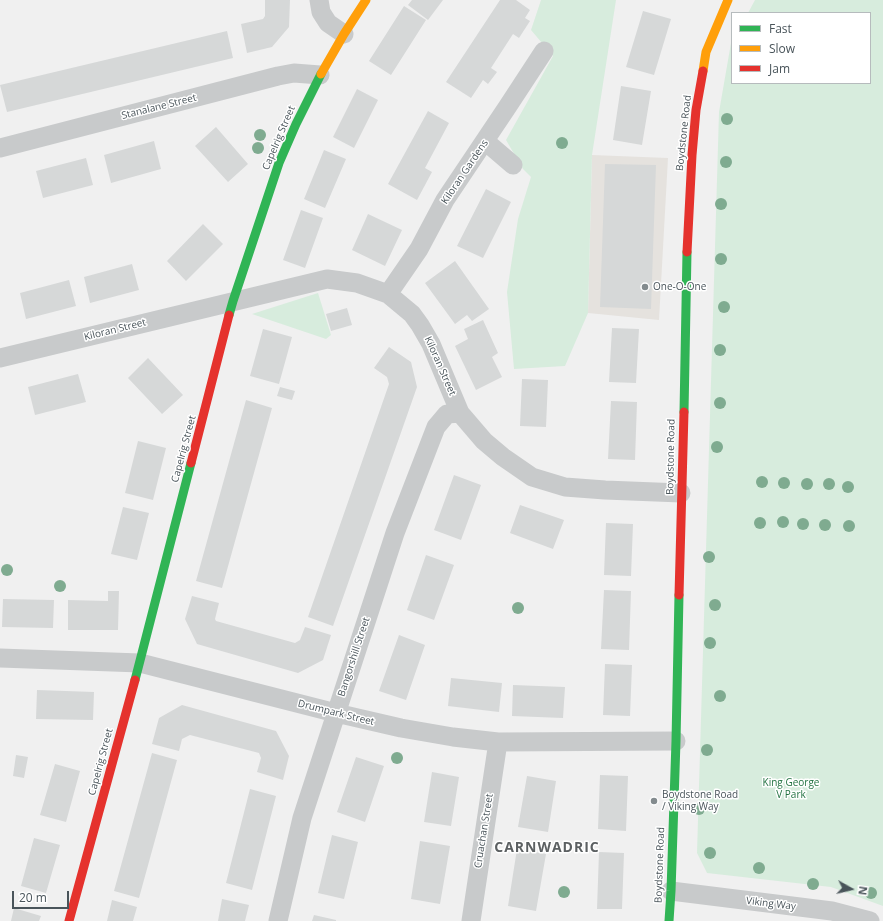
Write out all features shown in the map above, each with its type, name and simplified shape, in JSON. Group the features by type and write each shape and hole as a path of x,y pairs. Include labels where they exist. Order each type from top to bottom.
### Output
{"street":[{"path":"319,0 321,12 328,23 344,34"},
{"name":"Capelrig Street","path":"69,921 140,662 233,301 269,190 296,124 320,76 344,34 366,0"},
{"name":"Boydstone Road","path":"669,921 676,741 688,226 696,110 706,52 728,0"},
{"name":"Kiloran Gardens","path":"388,294 419,249 445,200 544,51"},
{"name":"Stanalane Street","path":"0,148 278,76 294,73 320,76"},
{"path":"485,140 513,165"},
{"name":"Kiloran Street","path":"0,358 327,279 357,283 388,294 412,314 431,344 460,413 484,441 503,457 532,477 565,487 681,493"},
{"name":"Bangorshill Street","path":"278,921 302,818 395,533 436,427 447,414 460,413"},
{"name":"Drumpark Street","path":"0,658 140,662 336,713 401,728 453,737 498,742 676,741"},
{"name":"Cruachan Street","path":"471,921 498,742"},
{"name":"Viking Way","path":"671,891 832,911 870,921"}],"shaded area":[{"path":"592,155 668,158 659,320 588,313"}],"green space":[{"path":"541,0 616,0 592,155 588,313 565,366 514,369 507,292 518,219 531,177 523,169 506,140 553,56 531,30"},
{"name":"King George V Park","path":"755,0 883,0 883,906 831,887 707,873 697,853 719,112 731,43 731,84 871,84 871,12 749,12"},
{"path":"318,293 331,335 326,339 252,314"}],"building":[{"path":"265,0 290,0 289,27 272,47 247,53 241,24 263,19 265,16"},
{"path":"412,0 443,0 428,20 408,5"},
{"path":"500,0 516,0 530,10 525,18 530,21 519,38 513,34 491,68 497,72 488,84 483,80 471,98 446,82"},
{"path":"404,6 426,20 391,75 369,61"},
{"path":"643,11 671,19 654,75 626,67"},
{"path":"227,31 233,58 7,112 0,85"},
{"path":"621,86 651,91 642,145 613,140"},
{"path":"357,89 378,100 354,148 333,137"},
{"path":"428,111 449,123 425,168 432,172 417,200 388,184"},
{"path":"216,127 248,164 228,182 195,146"},
{"path":"154,141 161,169 111,183 104,155"},
{"path":"324,150 346,159 325,208 304,199"},
{"path":"86,158 93,185 43,198 36,171"},
{"path":"605,164 656,165 651,309 600,307"},
{"path":"486,189 511,202 483,258 457,246"},
{"path":"301,210 323,218 305,268 283,260"},
{"path":"368,214 402,230 385,266 352,250"},
{"path":"203,224 223,244 186,281 167,261"},
{"path":"455,261 489,309 472,321 467,315 455,324 425,283"},
{"path":"132,264 139,290 90,303 84,277"},
{"path":"69,280 76,306 26,319 20,293"},
{"path":"347,308 352,325 331,331 326,314"},
{"path":"483,320 498,353 492,357 502,377 476,390 455,346 468,339 464,329"},
{"path":"612,328 639,329 636,383 609,382"},
{"path":"263,329 292,337 279,384 250,376"},
{"path":"389,347 411,362 417,387 333,626 308,617 389,384 387,377 374,368"},
{"path":"148,358 183,395 162,414 128,378"},
{"path":"78,374 86,402 35,415 28,387"},
{"path":"522,379 548,380 546,427 520,426"},
{"path":"280,387 295,391 292,400 277,396"},
{"path":"246,400 272,408 222,588 196,581"},
{"path":"611,401 637,402 635,460 608,459"},
{"path":"138,441 166,448 153,500 125,493"},
{"path":"454,475 481,485 461,540 434,530"},
{"path":"520,505 564,520 553,549 510,533"},
{"path":"123,507 149,513 137,560 111,554"},
{"path":"606,523 633,524 631,576 604,575"},
{"path":"426,555 454,565 434,620 407,610"},
{"path":"604,590 631,591 629,650 601,649"},
{"path":"108,591 119,591 118,630 68,630 68,600 108,601"},
{"path":"192,596 219,603 215,619 216,621 295,643 300,640 305,627 331,635 323,660 298,673 197,644 185,619"},
{"path":"3,599 54,600 53,628 2,627"},
{"path":"399,635 425,645 406,700 379,691"},
{"path":"605,664 632,665 630,716 603,715"},
{"path":"451,678 502,683 499,712 448,706"},
{"path":"513,685 565,687 563,718 512,716"},
{"path":"37,690 94,692 93,720 36,719"},
{"path":"182,705 276,731 289,756 283,780 257,772 261,758 259,753 190,735 182,739 179,751 152,744 159,718"},
{"path":"152,753 177,760 139,898 114,891"},
{"path":"16,755 28,757 24,778 13,776"},
{"path":"356,757 384,766 365,822 337,812"},
{"path":"55,764 80,771 66,822 40,815"},
{"path":"432,772 459,777 451,826 424,822"},
{"path":"600,775 628,776 626,831 598,829"},
{"path":"527,776 556,781 548,832 518,827"},
{"path":"250,789 276,796 252,890 226,883"},
{"path":"332,835 358,842 344,899 318,893"},
{"path":"34,838 60,845 46,893 21,886"},
{"path":"420,841 450,846 440,904 411,899"},
{"path":"517,849 546,854 536,911 508,906"},
{"path":"599,852 624,853 622,909 597,909"},
{"path":"222,899 249,905 245,921 218,921"},
{"path":"112,900 137,907 133,921 107,921"},
{"path":"14,908 41,916 39,921 11,921"},
{"path":"314,915 336,920 336,921 312,921"}],"traffic: fast":[{"path":"229,315 279,163 296,124 321,74"},
{"path":"684,412 687,252"},
{"path":"135,680 191,463"},
{"path":"669,921 676,741 679,595"}],"traffic: slow":[{"path":"321,74 366,0"},
{"path":"703,71 706,52 728,0"}],"traffic: jam":[{"path":"687,252 692,155 696,110 703,71"},
{"path":"191,463 229,315"},
{"path":"679,595 684,412"},
{"path":"69,921 135,680"}],"place":[{"name":"One-O-One","path":"645,287"},
{"name":"Boydstone Road / Viking Way","path":"654,801"}],"district":[{"name":"CARNWADRIC","path":"547,848"}]}
